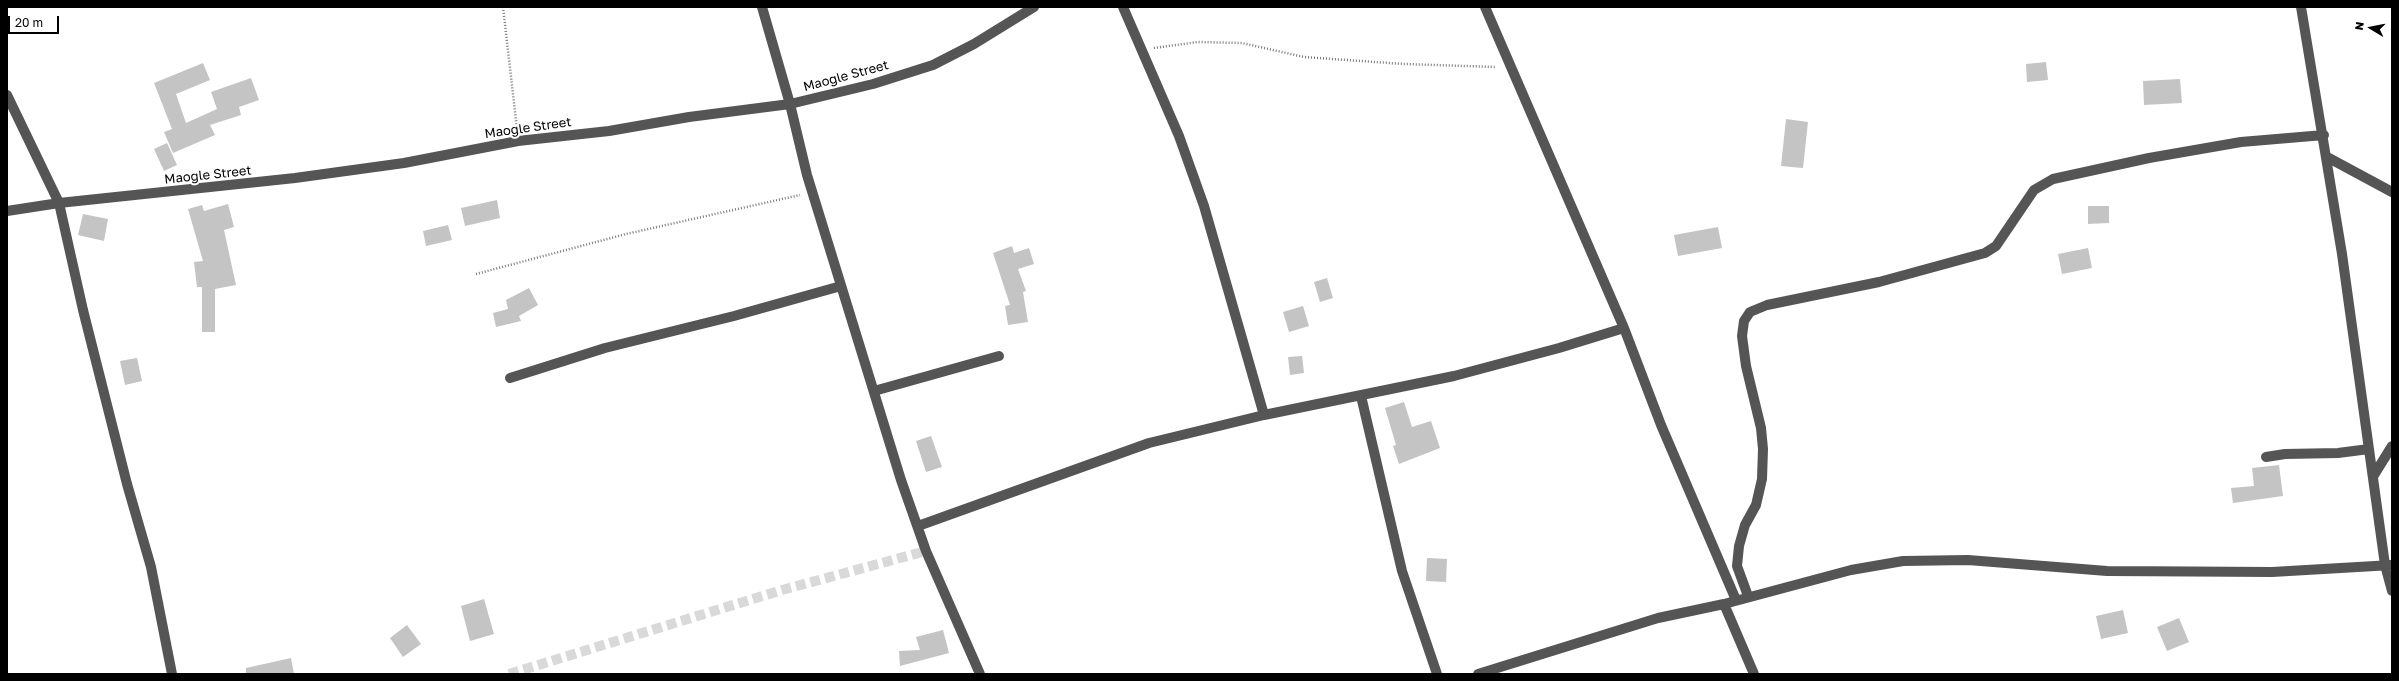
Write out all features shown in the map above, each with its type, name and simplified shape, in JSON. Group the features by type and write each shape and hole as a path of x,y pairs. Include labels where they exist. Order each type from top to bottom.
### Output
{"street":[{"path":"762,7 790,104 812,192 918,526 980,674"},
{"name":"Maogle Street","path":"7,211 59,203 302,177 404,163 518,141 609,131 689,117 790,104 873,84 934,65 974,44 1034,7"},
{"path":"1123,7 1176,129 1204,206 1264,415"},
{"path":"1485,7 1513,68 1624,328 1662,425 1736,600"},
{"path":"2301,7 2324,135 2392,591"},
{"path":"7,95 59,203 83,310 127,484 150,567 172,674"},
{"path":"1748,596 1738,566 1739,546 1745,525 1756,505 1762,479 1763,449 1761,428 1746,366 1742,336 1744,321 1750,312 1767,305 1879,282 1985,253 1996,246 2034,190 2053,179 2149,158 2241,142 2324,135"},
{"path":"2327,157 2392,192"},
{"path":"510,378 605,348 734,316 841,286"},
{"path":"918,526 1149,443 1264,415 1454,376 1559,348 1624,328"},
{"path":"874,391 999,356"},
{"path":"1360,396 1402,572 1437,674"},
{"path":"2374,475 2392,446"},
{"path":"2266,457 2285,454 2338,453 2370,449"},
{"path":"1478,674 1658,618 1724,604 1748,596 1851,570 1903,561 1968,560 2115,571 2272,572 2389,565"},
{"path":"1724,604 1754,674"}],"path":[{"path":"503,7 518,141"},
{"path":"1141,50 1198,42 1242,43 1304,57 1513,68"},
{"path":"476,274 626,234 812,192"}],"building":[{"path":"2046,62 2048,80 2027,82 2026,64"},
{"path":"203,63 210,80 176,94 186,123 217,109 211,92 251,78 259,100 239,107 241,115 210,125 215,135 173,153 164,132 172,129 154,83"},
{"path":"2180,79 2182,103 2144,105 2143,81"},
{"path":"1786,119 1808,122 1803,168 1781,166"},
{"path":"167,143 177,165 164,171 154,149"},
{"path":"497,200 500,218 465,226 461,208"},
{"path":"228,204 234,227 224,230 236,285 215,289 215,332 202,332 202,287 197,287 194,262 203,261 188,209 202,205 204,211"},
{"path":"2088,206 2109,206 2109,223 2088,224"},
{"path":"83,214 108,219 104,241 78,235"},
{"path":"448,225 452,240 426,246 423,231"},
{"path":"1718,227 1722,248 1678,256 1674,235"},
{"path":"1012,246 1014,253 1029,248 1034,264 1018,269 1026,291 1023,292 1028,322 1008,325 1005,306 1010,305 993,253"},
{"path":"2088,248 2092,268 2062,274 2058,254"},
{"path":"1327,278 1333,298 1320,302 1314,282"},
{"path":"529,288 538,305 519,316 521,321 496,327 493,313 508,309 506,300"},
{"path":"1303,306 1309,326 1289,332 1283,312"},
{"path":"1302,356 1304,373 1290,375 1288,357"},
{"path":"137,358 142,381 125,385 120,361"},
{"path":"1404,402 1412,427 1431,421 1440,448 1399,464 1393,446 1396,445 1385,408"},
{"path":"931,436 942,467 926,472 916,441"},
{"path":"2279,465 2283,496 2233,503 2231,488 2254,486 2252,468"},
{"path":"1427,558 1447,559 1446,582 1426,581"},
{"path":"484,599 494,634 470,641 461,606"},
{"path":"2123,610 2128,633 2101,639 2096,616"},
{"path":"2179,618 2189,642 2167,651 2157,627"},
{"path":"407,625 421,644 403,657 390,638"},
{"path":"943,630 949,653 900,666 899,651 920,650 916,637"},
{"path":"291,658 294,674 246,674 246,668"}],"tunnel":[{"path":"509,674 782,590 926,551"}]}
